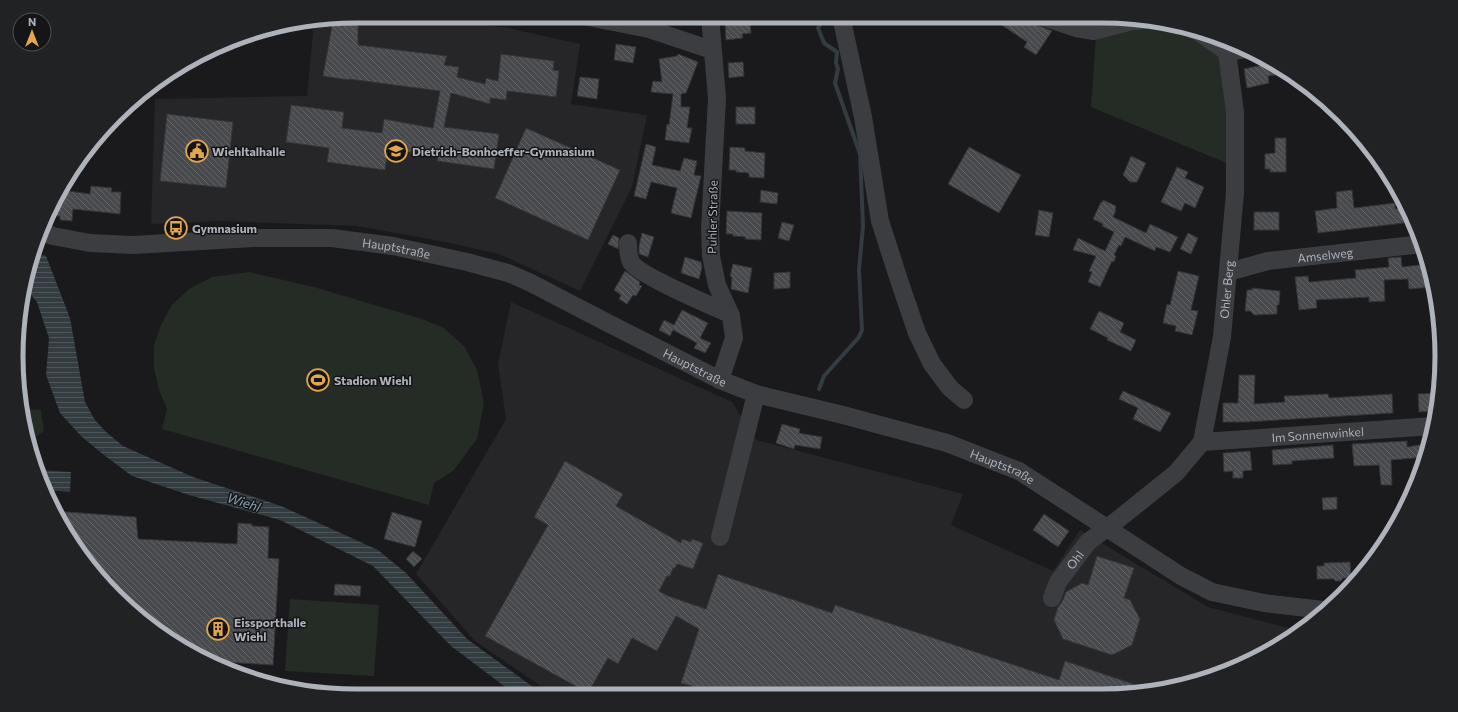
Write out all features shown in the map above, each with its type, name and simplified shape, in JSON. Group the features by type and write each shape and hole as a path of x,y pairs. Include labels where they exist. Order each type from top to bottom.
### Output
{"street":[{"path":"618,23 648,29 712,50"},
{"name":"Puhler Straße","path":"710,23 716,98 710,229 711,256 717,285 730,314 734,338 720,380"},
{"path":"843,23 863,117 880,221 899,280 917,333 932,364 950,388 964,400"},
{"path":"1061,23 1076,28 1094,31 1121,24"},
{"path":"1214,43 1227,52 1235,51"},
{"name":"Ohler Berg","path":"1106,528 1176,473 1202,442 1222,336 1235,193 1235,112 1227,52"},
{"name":"Hauptstraße","path":"46,233 90,244 133,245 252,238 332,238 393,246 467,262 508,273 529,282 720,380 756,394 843,415 946,443 1019,471 1182,576 1212,592 1264,603 1318,609"},
{"path":"628,244 631,262 637,268 666,284 730,314"},
{"name":"Amselweg","path":"1228,272 1268,261 1416,245"},
{"path":"720,537 756,394"},
{"name":"Im Sonnenwinkel","path":"1202,442 1428,426"},
{"name":"Ohl","path":"1052,598 1058,582 1088,542 1106,528"}],"shaded area":[{"name":"Dietrich-Bonhoeffer-Gymnasium","path":"356,23 468,23 508,28 580,44 571,104 647,115 632,187 580,291 499,254 446,242 357,226 221,221 151,224 155,99 307,96 314,26"},
{"path":"511,302 732,402 756,440 963,494 951,525 1053,571 1080,530 1208,607 1292,629 1249,655 1209,671 1167,683 1124,688 545,689 475,641 416,574 506,419 498,364"}],"green space":[{"path":"1092,23 1107,23 1094,28"},
{"path":"1153,27 1188,34 1220,55 1230,114 1229,164 1091,107 1096,37 1137,28"},
{"name":"Stadion Wiehl","path":"249,272 314,287 422,319 444,328 464,346 477,370 484,403 477,439 453,471 434,483 429,505 162,429 167,409 159,390 154,368 154,345 161,325 171,306 189,289 212,277"},
{"path":"27,409 41,410 44,431 37,436 33,437"},
{"path":"290,599 379,605 374,676 285,671"}],"water":[{"name":"Wiehl","path":"39,254 46,256 70,318 85,402 95,420 105,431 123,446 193,477 281,506 378,550 406,573 467,639 536,689 508,689 451,646 373,566 280,520 189,495 132,476 104,455 82,437 60,413 46,375 49,338 37,302 29,292"},
{"path":"44,470 71,472 70,492 51,490"}],"building":[{"path":"355,23 358,24 358,45 447,56 444,65 459,67 457,77 485,84 486,78 498,81 501,54 554,61 553,70 559,71 556,97 507,91 506,100 490,98 490,104 451,93 444,127 499,134 494,169 437,161 438,156 388,149 385,170 327,162 329,148 286,142 291,105 344,112 342,128 382,133 384,119 433,128 440,91 323,76 332,24"},
{"path":"725,23 750,23 751,33 742,34 743,38 726,40"},
{"path":"999,23 1034,23 1052,31 1036,55 1024,47 1027,42"},
{"path":"616,44 636,47 633,63 614,60"},
{"path":"678,54 698,62 686,93 681,94 681,107 690,107 687,128 692,128 689,143 665,140 667,124 669,125 673,94 651,92 653,81 662,82 659,59 677,56"},
{"path":"743,62 744,76 729,78 728,63"},
{"path":"1262,65 1279,74 1268,76 1269,83 1247,88 1244,69"},
{"path":"580,77 599,79 597,99 577,96"},
{"path":"736,107 755,107 755,124 736,124"},
{"name":"Wiehltalhalle","path":"167,114 233,122 226,188 160,181"},
{"path":"526,128 620,170 588,240 495,198"},
{"path":"1275,138 1286,138 1286,172 1270,172 1270,169 1265,169 1265,154 1275,153"},
{"path":"646,144 656,147 652,165 680,171 684,158 697,161 694,175 701,176 691,218 671,213 677,188 651,182 646,199 634,196"},
{"path":"730,147 745,148 745,151 765,153 764,178 749,177 749,173 729,170"},
{"path":"969,147 1021,175 999,213 948,184"},
{"path":"1131,156 1146,163 1137,182 1130,182 1123,175"},
{"path":"1177,167 1188,172 1185,178 1204,187 1195,208 1185,203 1181,211 1161,202"},
{"path":"91,186 112,188 111,192 121,192 120,214 73,209 72,221 60,220 60,216 54,216 67,191 90,194"},
{"path":"761,190 778,193 777,204 760,202"},
{"path":"1352,190 1354,208 1395,203 1395,209 1401,209 1404,223 1318,233 1315,211 1337,208 1336,192"},
{"path":"1103,200 1116,206 1113,217 1146,233 1150,224 1178,237 1170,252 1156,247 1155,251 1125,237 1121,246 1119,245 1114,255 1116,256 1114,262 1112,261 1100,287 1088,282 1092,272 1089,271 1096,256 1073,250 1078,238 1105,251 1114,232 1102,226 1103,224 1093,219"},
{"path":"1039,210 1053,213 1049,237 1035,235"},
{"path":"727,211 762,213 761,240 745,239 746,237 726,234"},
{"path":"1254,212 1279,212 1279,230 1254,230"},
{"path":"782,222 794,225 789,241 778,238"},
{"path":"642,233 654,237 648,257 639,254"},
{"path":"1188,233 1198,238 1191,254 1180,249"},
{"path":"613,235 619,238 618,249 608,244"},
{"path":"685,257 701,262 702,267 699,279 681,273"},
{"path":"1401,257 1402,267 1422,265 1428,287 1409,289 1408,279 1384,280 1385,301 1369,302 1369,297 1316,300 1317,308 1299,310 1295,277 1308,276 1309,282 1356,278 1355,270 1389,267 1388,258"},
{"path":"733,264 752,268 748,293 731,289 732,277 730,276"},
{"path":"625,271 640,282 639,285 642,286 636,296 633,295 627,304 619,299 621,295 614,290"},
{"path":"1178,271 1199,276 1191,310 1198,311 1192,335 1175,331 1176,326 1163,323 1167,304 1170,305"},
{"path":"790,272 790,288 774,289 774,273"},
{"path":"1252,288 1280,291 1277,314 1254,315 1250,311 1245,311 1247,290 1252,290"},
{"path":"682,310 708,323 700,338 711,343 705,353 694,348 697,343 673,330 670,336 659,330 664,320 674,325"},
{"path":"1099,311 1124,323 1120,332 1136,340 1131,351 1107,340 1108,338 1090,329"},
{"path":"1239,375 1255,375 1254,404 1285,402 1284,396 1328,394 1329,398 1392,394 1393,413 1246,422 1223,422 1223,403 1238,403"},
{"path":"1123,391 1171,413 1160,432 1133,419 1138,408 1119,399"},
{"path":"1433,393 1430,411 1419,412 1418,394"},
{"path":"782,424 800,429 799,433 822,437 820,449 795,445 794,449 776,443"},
{"path":"1407,441 1407,447 1423,444 1419,458 1391,460 1392,485 1381,485 1379,465 1354,466 1352,444"},
{"path":"1333,445 1334,458 1292,461 1292,464 1273,465 1272,450"},
{"path":"1250,451 1252,470 1243,471 1243,478 1233,478 1233,471 1224,472 1223,453"},
{"path":"565,461 623,494 616,506 681,543 682,539 691,542 692,539 703,543 693,569 677,564 675,568 673,568 670,576 667,576 659,591 668,596 706,609 718,574 832,613 835,605 1059,680 1065,661 1140,686 1102,689 691,689 692,686 681,683 699,629 676,616 657,651 632,638 618,664 608,658 590,689 581,689 485,636 548,525 534,517"},
{"path":"1337,497 1337,509 1323,510 1322,498"},
{"name":"Eissporthalle Wiehl","path":"62,512 136,517 138,539 237,544 238,523 269,527 268,558 279,559 273,665 225,662 209,655 171,633 153,620 136,606 112,582 112,577 106,576 92,559 79,541"},
{"path":"392,512 422,521 415,547 384,539"},
{"path":"1044,514 1069,531 1058,547 1033,530"},
{"path":"413,551 422,559 414,567 406,559"},
{"path":"1097,556 1134,568 1124,598 1130,600 1140,619 1132,645 1112,655 1063,639 1054,620 1058,607 1066,592 1082,583 1088,585"},
{"path":"1350,562 1351,577 1343,578 1341,581 1335,581 1334,579 1317,579 1317,566 1324,566 1324,563"},
{"path":"335,584 361,586 360,596 334,595"}],"waterway":[{"path":"819,389 824,376 859,337 862,330 859,270 863,226 860,154 835,83 838,69 836,63 837,52 824,43 818,28 821,23"}],"place":[{"name":"Wiehltalhalle","path":"197,151"},
{"name":"Dietrich-Bonhoeffer-Gymnasium","path":"396,151"},
{"name":"Gymnasium","path":"176,228"},
{"name":"Stadion Wiehl","path":"318,380"},
{"name":"Eissporthalle Wiehl","path":"218,629"}]}
